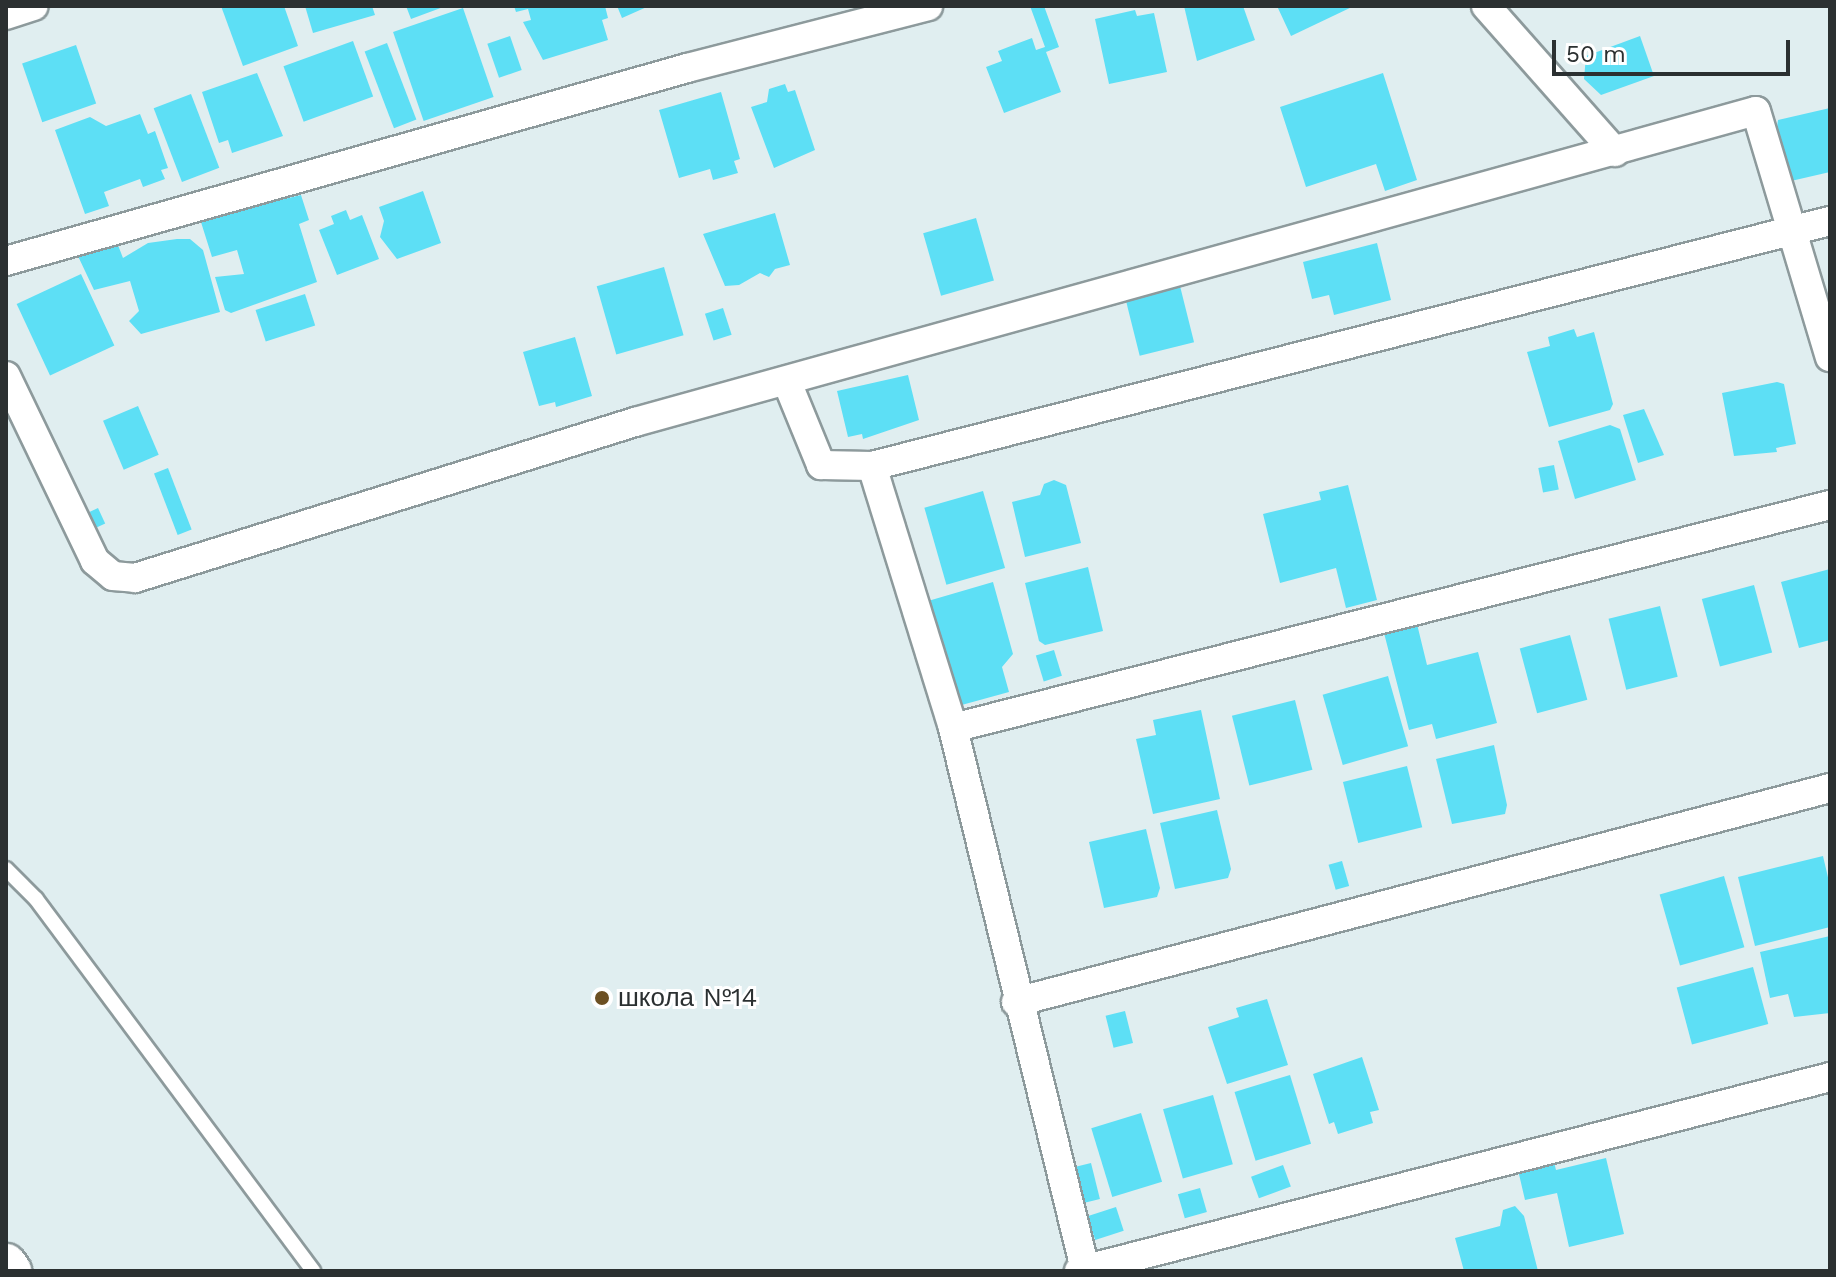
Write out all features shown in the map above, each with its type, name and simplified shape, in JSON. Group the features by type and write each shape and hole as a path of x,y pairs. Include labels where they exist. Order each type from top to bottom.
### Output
{"main road":[{"path":"6,1264 11,1271"}],"street":[{"path":"6,15 34,6"},
{"path":"6,261 626,85 928,6"},
{"path":"1486,6 1615,152"},
{"path":"6,376 95,561 113,576 135,578 635,422 1756,111 1830,357"},
{"path":"787,382 821,465 872,466 1830,221"},
{"path":"872,466 953,728 1016,1002 1032,1047 1082,1270 1130,1265 1830,1077"},
{"path":"953,728 1830,505"},
{"path":"1016,1002 1830,788"}],"lane":[{"path":"6,869 36,899 313,1271"}],"building":[{"path":"221,6 284,6 298,46 243,66"},
{"path":"305,6 372,6 375,15 313,33"},
{"path":"406,6 446,6 411,19"},
{"path":"514,6 605,6 608,18 602,20 608,40 543,60 523,22 531,20 528,9 516,12"},
{"path":"617,6 649,6 622,18"},
{"path":"1030,6 1044,6 1059,47 1046,52 1061,92 1004,113 986,67 1002,61 998,51 1032,38 1036,50 1045,47"},
{"path":"1184,6 1243,6 1255,40 1197,61"},
{"path":"1277,6 1354,6 1291,36"},
{"path":"463,8 494,97 424,121 393,32"},
{"path":"1135,10 1137,16 1154,13 1167,72 1109,84 1095,19"},
{"path":"510,36 522,70 499,78 487,44"},
{"path":"1640,36 1654,76 1601,95 1584,79 1586,56"},
{"path":"353,41 373,96 304,122 283,66"},
{"path":"387,43 416,120 394,128 365,52"},
{"path":"76,45 96,104 42,122 22,64"},
{"path":"257,73 283,136 232,153 228,140 219,143 202,92"},
{"path":"1383,73 1417,180 1385,191 1376,164 1306,187 1280,107"},
{"path":"785,84 788,92 795,90 815,150 774,168 751,107 767,102 769,89"},
{"path":"721,92 740,159 734,161 738,173 713,180 710,169 679,178 659,110"},
{"path":"191,94 219,168 182,182 154,108"},
{"path":"1830,108 1830,172 1791,181 1773,155 1778,120"},
{"path":"140,114 148,134 155,131 168,168 161,170 165,179 143,187 140,179 104,192 109,206 85,214 55,130 90,117 106,126"},
{"path":"423,191 441,243 397,259 380,237 384,221 379,207"},
{"path":"301,195 309,220 299,224 317,282 231,313 225,310 215,277 244,274 237,250 212,257 200,219"},
{"path":"346,210 350,220 362,215 379,259 337,275 319,230 334,224 331,216"},
{"path":"775,213 790,265 775,269 769,277 760,273 739,285 725,286 703,234"},
{"path":"976,218 994,280 941,296 923,233"},
{"path":"190,239 203,250 220,312 141,334 129,321 139,311 130,281 94,290 77,254 116,240 123,258 148,243"},
{"path":"1377,243 1391,300 1334,315 1329,295 1312,299 1303,262"},
{"path":"664,267 684,335 616,355 597,286"},
{"path":"81,274 114,346 50,376 17,304"},
{"path":"1180,286 1194,342 1140,356 1126,300"},
{"path":"305,294 315,325 266,341 256,310"},
{"path":"723,308 732,335 714,341 705,314"},
{"path":"1574,329 1577,337 1594,332 1613,404 1610,410 1549,427 1527,352 1550,346 1548,337"},
{"path":"575,337 592,396 556,407 555,402 539,406 523,352"},
{"path":"908,375 919,420 863,439 862,434 848,437 837,391"},
{"path":"1777,382 1784,384 1796,444 1776,448 1777,452 1734,456 1722,393"},
{"path":"138,406 159,455 124,470 103,421"},
{"path":"1644,409 1664,455 1638,463 1623,415"},
{"path":"1610,425 1620,429 1636,480 1575,499 1558,441"},
{"path":"1554,465 1559,490 1543,493 1538,468"},
{"path":"168,468 192,530 178,535 154,473"},
{"path":"1054,480 1066,485 1081,543 1025,557 1012,502 1040,495 1044,484"},
{"path":"1348,485 1377,600 1346,608 1336,568 1280,583 1263,514 1321,500 1319,492"},
{"path":"983,491 1005,568 946,585 924,508"},
{"path":"98,508 105,523 93,529 86,513"},
{"path":"1088,567 1103,631 1045,645 1039,641 1025,583"},
{"path":"1830,569 1830,640 1799,648 1781,582"},
{"path":"993,582 1013,654 1002,667 1009,692 958,706 928,601"},
{"path":"1754,585 1772,653 1720,667 1702,599"},
{"path":"1660,606 1678,677 1626,690 1609,619"},
{"path":"1417,624 1427,665 1478,652 1497,723 1436,739 1432,724 1409,730 1384,633"},
{"path":"1570,635 1587,700 1537,713 1520,648"},
{"path":"1054,650 1062,676 1044,681 1036,656"},
{"path":"1388,676 1408,746 1343,765 1323,695"},
{"path":"1295,700 1312,770 1249,786 1232,716"},
{"path":"1201,710 1220,799 1153,814 1136,739 1156,735 1153,720"},
{"path":"1494,745 1507,805 1505,814 1452,824 1436,759"},
{"path":"1407,766 1422,827 1358,843 1343,782"},
{"path":"1217,810 1231,869 1228,878 1175,889 1160,823"},
{"path":"1146,829 1160,888 1157,897 1104,908 1089,842"},
{"path":"1823,856 1830,886 1830,927 1755,946 1738,877"},
{"path":"1342,861 1349,886 1336,890 1329,865"},
{"path":"1724,876 1744,947 1680,966 1660,894"},
{"path":"1830,936 1830,1013 1794,1017 1788,994 1770,998 1760,952"},
{"path":"1753,967 1768,1024 1692,1044 1677,987"},
{"path":"1267,999 1288,1065 1227,1084 1208,1027 1239,1017 1236,1008"},
{"path":"1125,1011 1133,1043 1114,1048 1106,1016"},
{"path":"1362,1057 1379,1110 1370,1112 1373,1123 1338,1134 1334,1122 1329,1124 1313,1074"},
{"path":"1290,1075 1311,1144 1256,1161 1235,1092"},
{"path":"1213,1095 1233,1164 1183,1179 1163,1109"},
{"path":"1141,1113 1162,1182 1112,1197 1091,1128"},
{"path":"1606,1158 1624,1234 1569,1247 1557,1193 1525,1200 1518,1170 1554,1162 1556,1170"},
{"path":"1091,1163 1100,1199 1078,1204 1069,1169"},
{"path":"1283,1165 1291,1187 1259,1198 1251,1177"},
{"path":"1200,1188 1207,1212 1185,1218 1178,1194"},
{"path":"1515,1206 1524,1216 1538,1271 1464,1271 1455,1238 1500,1226 1503,1210"},
{"path":"1116,1207 1124,1231 1095,1240 1087,1216"}],"place":[{"name":"школа №14","path":"602,998"}]}
